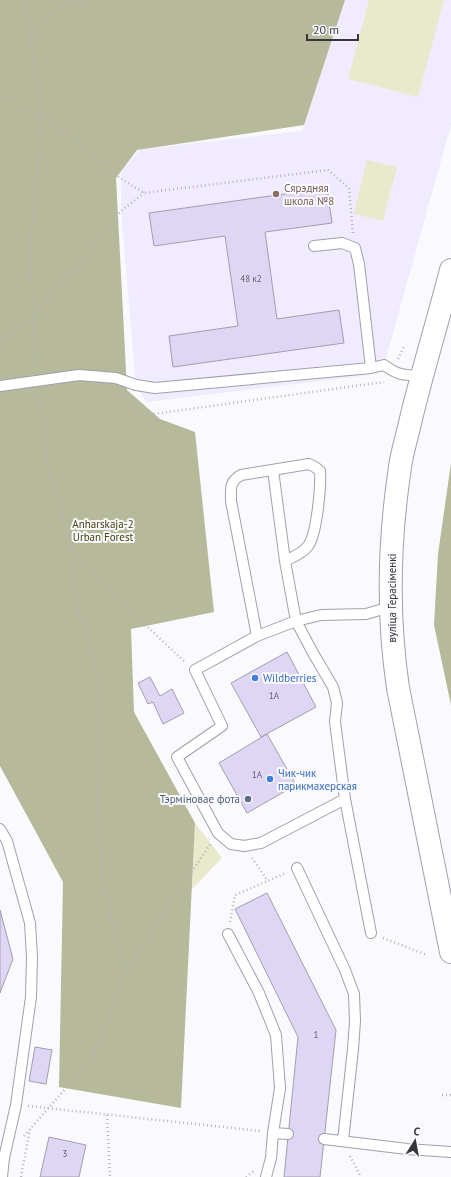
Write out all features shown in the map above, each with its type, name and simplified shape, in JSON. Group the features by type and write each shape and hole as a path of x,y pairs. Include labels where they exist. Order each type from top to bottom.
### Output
{"street":[{"name":"вуліца Герасіменкі","path":"451,270 422,376 400,466 392,535 390,607 393,654 398,688 451,952"}],"lane":[{"path":"314,246 342,243 355,248 359,264 371,368"},
{"path":"0,386 79,375 116,378 136,385 155,388 371,368 384,365 401,375 422,376"},
{"path":"257,636 231,501 232,483 235,478 241,475 309,464 315,466 320,471 321,482 314,526 308,546 298,555 285,562"},
{"path":"273,470 285,562 296,621 333,687 337,703 335,722 345,799 371,933"},
{"path":"345,799 261,843 244,846 231,844 218,833 177,757 222,726 195,670 257,636 296,621 322,615 366,614 390,607"},
{"path":"0,829 7,841 30,923 32,957 31,997 16,1105 2,1158 2,1177"},
{"path":"297,868 345,970 354,994 355,1021 353,1049 342,1141"},
{"path":"228,934 260,993 276,1035 280,1088 273,1133 271,1158 266,1177"},
{"path":"273,1133 288,1134"},
{"path":"324,1139 407,1149 451,1152"}],"path":[{"path":"25,0 42,120 30,246 37,381 49,472 72,550 75,596 101,692 98,805 104,884 124,972"},
{"path":"31,39 56,8 86,0"},
{"path":"0,96 42,120 71,134 120,178 144,194"},
{"path":"0,342 33,318 121,210 144,194 328,170 349,188 355,248"},
{"path":"72,550 111,593 195,670"},
{"path":"2,1158 93,1057 124,972 218,833"},
{"path":"244,846 268,881"},
{"path":"228,934 235,895 297,868"},
{"path":"371,933 427,954"},
{"path":"442,1095 451,1095"},
{"path":"16,1105 273,1133"},
{"path":"107,1115 110,1177"},
{"path":"21,1177 30,1128"},
{"path":"342,1141 361,1177"}],"shaded area":[{"name":"Сярэдняя школа №8","path":"345,0 451,0 451,125 384,365 370,375 146,402 136,385 121,211 121,171 141,149 302,131"}],"green space":[{"name":"Anharskaja-2 Urban Forest","path":"0,0 345,0 304,125 137,150 116,178 127,390 160,419 195,432 214,612 131,629 134,712 195,823 181,1108 59,1087 63,882 0,766"},
{"path":"369,0 444,0 418,97 348,79"},
{"path":"367,160 397,167 383,221 354,214"},
{"path":"451,463 451,705 434,625 438,554"},
{"path":"195,823 222,858 192,889"}],"building":[{"path":"327,188 332,223 265,232 277,319 339,310 344,343 173,367 169,336 238,326 225,236 154,246 149,213"},
{"path":"287,652 316,707 261,737 231,683"},
{"path":"150,677 160,696 172,689 184,713 163,724 153,702 148,704 138,683"},
{"path":"267,734 296,785 247,813 219,763"},
{"path":"267,893 336,1030 320,1177 284,1177 298,1037 235,909"},
{"path":"0,910 13,959 0,993"},
{"path":"35,1047 52,1050 46,1084 29,1081"},
{"path":"49,1137 86,1145 79,1177 40,1177"}],"place":[{"name":"Сярэдняя школа №8","path":"276,194"},
{"name":"Wildberries","path":"255,678"},
{"name":"Чик-чик парикмахерская","path":"270,779"},
{"name":"Тэрміновае фота","path":"248,799"}]}
